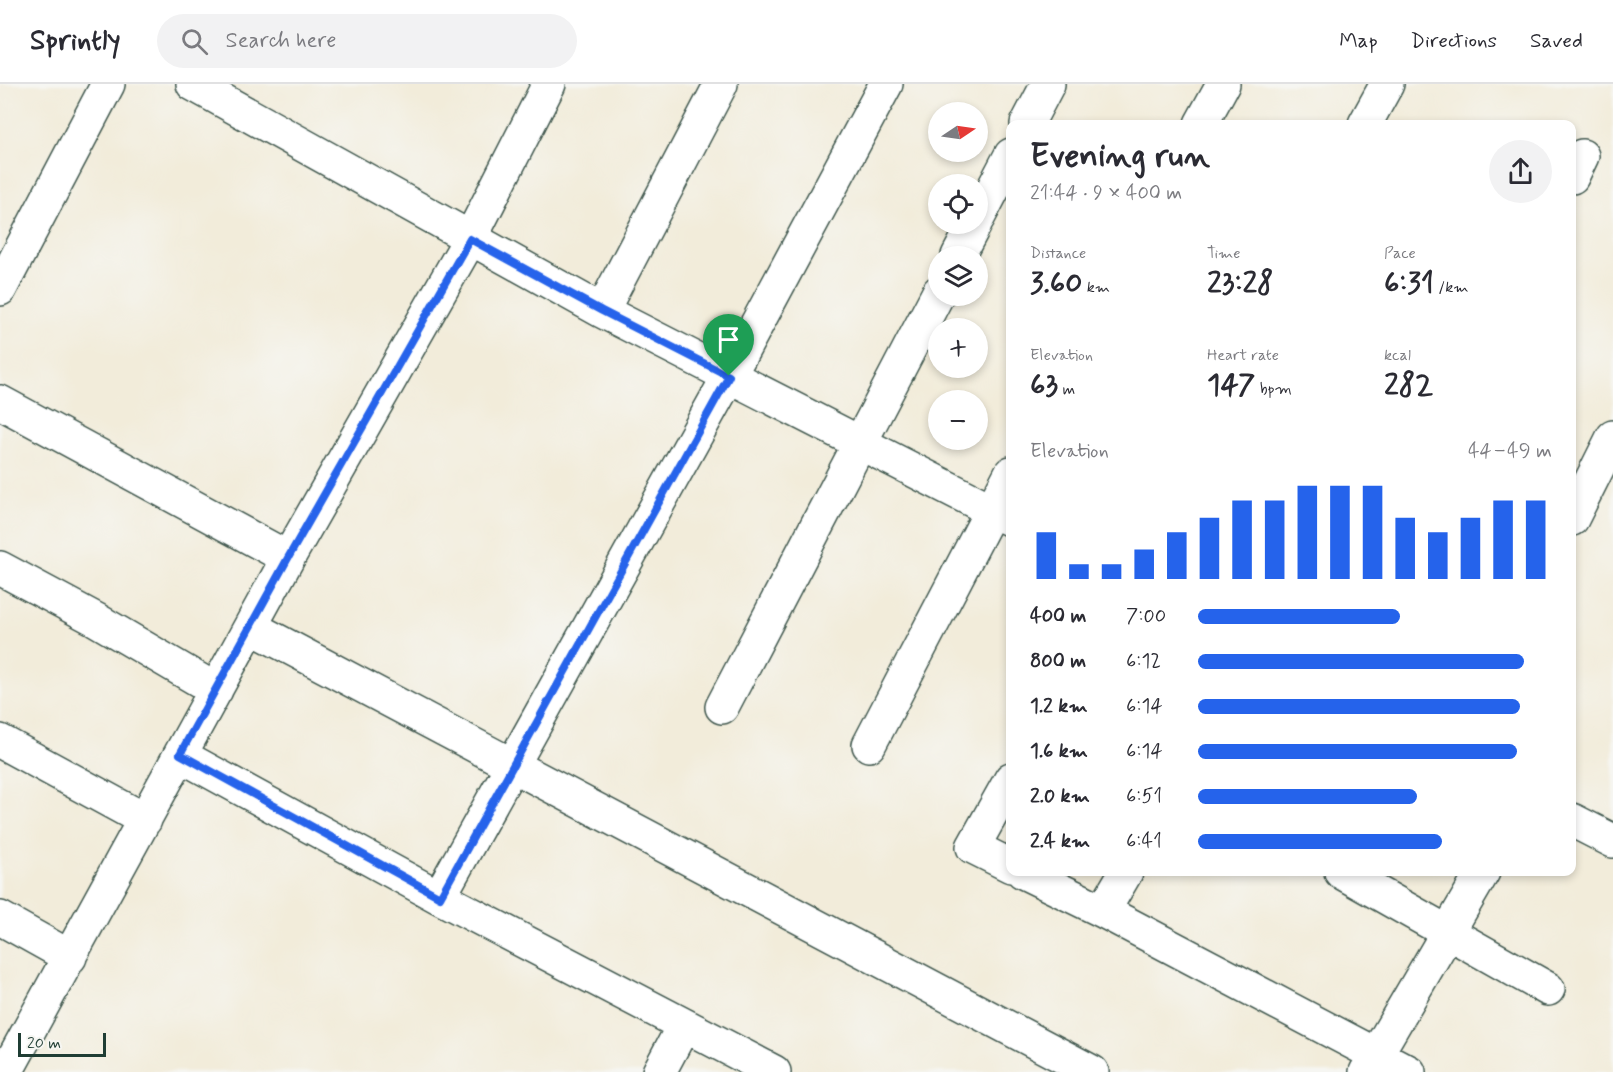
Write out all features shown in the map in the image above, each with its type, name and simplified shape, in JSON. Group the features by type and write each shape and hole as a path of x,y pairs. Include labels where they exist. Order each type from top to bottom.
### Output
{"street":[{"path":"0,289 108,84"},
{"path":"193,84 602,311 1001,515"},
{"path":"6,1072 288,558 470,239 549,84"},
{"path":"602,311 721,84"},
{"path":"440,897 729,376 886,84"},
{"path":"1029,120 1048,84"},
{"path":"1203,120 1223,84"},
{"path":"1367,120 1387,84"},
{"path":"988,199 1006,165"},
{"path":"722,707 932,306"},
{"path":"0,402 288,558"},
{"path":"1576,511 1613,437"},
{"path":"869,745 1001,515 1006,494"},
{"path":"0,568 95,619 216,690"},
{"path":"251,627 1092,1072"},
{"path":"0,741 145,820"},
{"path":"180,754 440,897 774,1072"},
{"path":"1006,788 973,847 1006,864"},
{"path":"1576,822 1613,842"},
{"path":"1031,876 1103,911 1371,1063 1409,1072"},
{"path":"1103,911 1124,876"},
{"path":"1348,876 1548,989"},
{"path":"1371,1063 1482,876"},
{"path":"0,918 70,957"},
{"path":"658,1072 684,1025"}],"route":[{"path":"470,239 602,311 729,376 440,897 180,754 288,558 470,239"}]}
